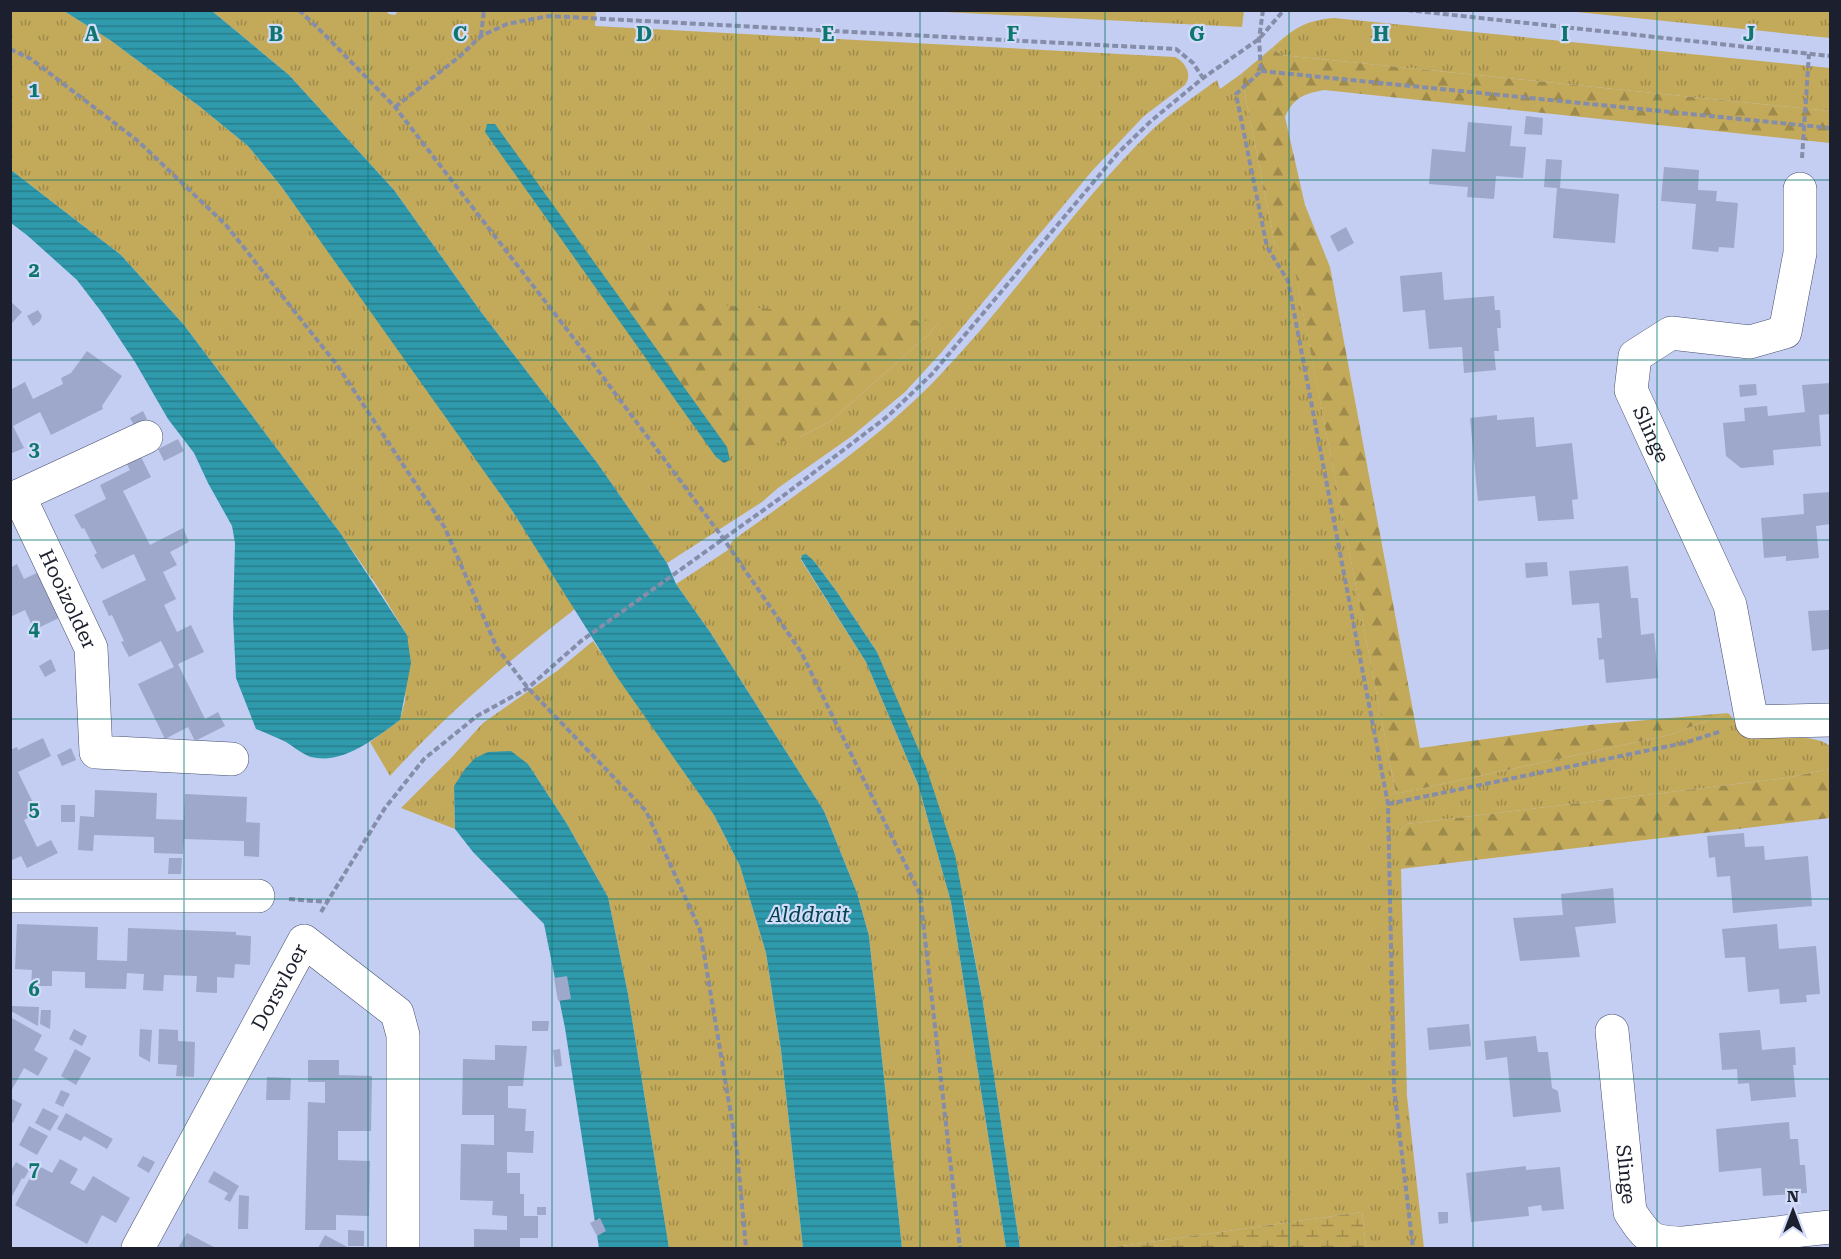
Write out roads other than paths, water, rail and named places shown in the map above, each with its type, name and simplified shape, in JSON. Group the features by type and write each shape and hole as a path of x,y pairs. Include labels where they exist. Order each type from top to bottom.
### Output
{"street":[{"name":"Slinge","path":"1800,189 1800,253 1785,332 1750,342 1671,333 1635,356 1631,390 1730,605 1752,722 1830,720"},
{"name":"Hooizolder","path":"146,437 15,498 91,648 96,752 232,759"},
{"path":"10,896 258,896"},
{"name":"Dorsvloer","path":"138,1248 304,941 397,1013 403,1035 403,1248"},
{"name":"Slinge","path":"1612,1031 1630,1212 1646,1235 1661,1243 1684,1243 1830,1227"}],"water":[{"name":"Alddrait","path":"64,11 212,11 289,75 394,190 481,312 598,464 667,563 676,584 710,632 824,811 857,893 869,936 902,1248 803,1248 781,1050 766,953 740,866 714,815 617,677 513,512 281,186 248,146 199,106 110,40"},
{"path":"487,124 495,124 727,447 730,460 724,463 716,457 485,132"},
{"path":"11,170 121,255 184,325 341,534 407,635 411,663 400,720 369,742 347,754 323,758 311,757 286,742 256,729 236,678 233,617 235,543 232,526 194,453 168,419 135,362 103,314 77,280 11,223"},
{"path":"806,554 837,592 877,652 926,767 955,855 983,1003 1020,1248 1006,1248 951,902 918,784 866,662 801,559 802,555"},
{"path":"511,751 528,764 567,824 608,897 628,994 669,1248 599,1248 565,1028 544,924 473,852 455,829 454,786 465,769 475,758 488,752"}]}
